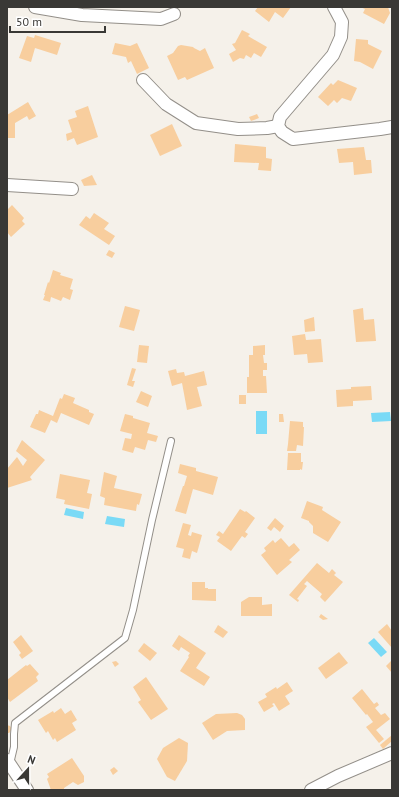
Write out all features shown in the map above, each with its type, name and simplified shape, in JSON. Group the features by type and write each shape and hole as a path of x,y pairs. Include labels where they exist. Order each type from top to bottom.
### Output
{"street":[{"path":"35,7 82,15 162,18 174,14"},
{"path":"334,7 342,22 341,37 333,55 280,117 278,126 282,132 293,139 392,127"},
{"path":"143,80 166,104 196,123 238,129 278,126"},
{"path":"7,186 72,189"},
{"path":"312,790 338,776 392,753"},
{"path":"9,762 27,790"}],"lane":[{"path":"9,762 14,747 15,723 125,638 133,610 152,520 171,441"}],"water":[{"path":"256,411 267,411 267,434 256,434"},
{"path":"390,412 391,421 372,422 371,413"},
{"path":"66,508 84,512 83,519 64,515"},
{"path":"107,516 125,519 124,527 105,524"},
{"path":"374,638 387,652 381,657 368,643"}],"building":[{"path":"258,7 291,7 283,18 275,12 269,22 255,11"},
{"path":"360,7 388,7 390,13 384,24 363,13 365,9"},
{"path":"242,30 250,34 248,36 267,47 261,57 254,53 251,58 246,55 244,59 240,58 233,62 229,54 236,50 232,44 235,43"},
{"path":"35,35 61,43 57,55 35,48 31,62 19,58 27,36 34,38"},
{"path":"356,39 368,40 368,44 382,51 373,69 360,62 354,61"},
{"path":"115,43 130,46 137,43 149,68 137,74 131,61 128,63 126,57 112,54"},
{"path":"178,46 193,47 200,51 205,48 214,68 187,80 185,77 178,80 167,56 173,53"},
{"path":"338,80 357,88 351,101 342,98 337,103 334,100 328,106 318,97 331,83 333,85"},
{"path":"28,102 36,116 29,120 27,116 15,123 15,138 7,138 7,115"},
{"path":"88,106 98,137 77,145 74,138 67,141 66,134 72,132 68,120 77,117 75,111"},
{"path":"257,114 259,118 251,121 249,117"},
{"path":"172,124 182,146 160,156 150,135"},
{"path":"235,144 266,147 266,158 272,159 271,171 258,170 259,163 234,162"},
{"path":"364,147 366,160 371,160 372,173 354,175 353,162 339,163 337,149"},
{"path":"92,175 97,185 84,186 81,180"},
{"path":"12,205 24,218 22,221 25,224 11,237 7,232 7,210"},
{"path":"94,213 109,223 104,229 115,236 109,245 79,225 86,216 90,219"},
{"path":"109,250 115,253 112,258 106,255"},
{"path":"53,270 61,273 60,275 73,279 70,289 73,290 70,300 63,297 61,301 51,297 50,302 43,300"},
{"path":"125,306 140,310 134,331 119,327"},
{"path":"363,308 364,320 374,319 376,341 356,342 353,310"},
{"path":"314,317 315,331 305,332 304,320"},
{"path":"305,334 306,340 321,339 323,362 308,363 307,354 294,355 292,336"},
{"path":"139,345 149,346 147,363 137,362"},
{"path":"265,345 265,355 263,355 264,363 267,363 267,370 263,370 263,376 266,376 267,393 247,393 249,355 253,355 253,346"},
{"path":"132,368 136,369 132,381 135,381 133,387 127,385"},
{"path":"176,369 177,373 184,372 185,376 204,371 207,385 197,387 202,406 187,410 182,383 172,386 168,371"},
{"path":"371,386 372,400 353,401 353,406 337,407 336,390 351,389 351,387"},
{"path":"141,391 152,396 148,407 136,402"},
{"path":"64,394 75,398 73,403 89,410 89,412 94,414 89,425 61,413 57,423 51,420 45,433 30,427 39,410 53,416 60,398 62,399"},
{"path":"239,395 246,395 246,404 239,404"},
{"path":"125,414 150,423 147,433 158,436 156,442 148,440 145,450 135,447 133,453 122,450 125,438 131,439 132,434 120,431"},
{"path":"279,414 283,414 284,422 279,422"},
{"path":"290,421 303,422 304,427 303,446 297,445 296,451 287,451"},
{"path":"22,440 45,460 30,477 32,480 7,488 7,469 17,457 23,466 27,460 16,451"},
{"path":"288,453 301,453 301,462 303,462 302,470 287,470"},
{"path":"180,464 196,468 196,471 218,477 213,495 193,489 186,514 175,511 187,476 178,473"},
{"path":"104,472 117,476 114,488 142,494 139,505 137,504 136,511 104,505 105,498 100,496"},
{"path":"60,474 90,480 87,493 92,494 89,509 64,504 65,500 56,498"},
{"path":"307,501 323,507 322,510 341,522 328,542 313,533 313,526 309,521 301,518"},
{"path":"240,509 245,512 246,511 255,518 245,532 248,534 245,538 242,536 231,551 217,541 220,537 216,535 219,531 223,534"},
{"path":"275,518 284,526 280,532 274,527 271,531 267,528"},
{"path":"183,523 191,525 188,535 191,536 192,532 202,535 197,553 192,551 190,559 182,557 184,549 176,547"},
{"path":"281,538 289,547 294,543 300,550 289,560 292,562 277,575 261,555 266,551 264,548 273,540 275,543"},
{"path":"317,563 329,573 332,569 336,573 334,575 343,582 325,602 320,597 322,594 307,581 304,584 307,586 297,599 299,600 298,602 289,595"},
{"path":"192,582 205,582 205,588 216,589 216,601 192,600"},
{"path":"249,597 262,597 262,605 272,604 272,616 241,616 241,602"},
{"path":"321,614 328,619 323,620 319,617"},
{"path":"387,624 392,631 392,648 378,632"},
{"path":"218,625 228,632 223,638 214,632"},
{"path":"21,635 33,651 22,659 19,655 21,653 13,642"},
{"path":"179,635 206,653 196,668 210,677 204,686 180,671 190,653 181,647 179,651 172,646"},
{"path":"144,643 157,653 150,661 138,651"},
{"path":"339,652 348,663 326,679 318,668"},
{"path":"392,660 392,673 386,666"},
{"path":"116,661 119,664 115,667 112,662"},
{"path":"30,664 39,674 36,677 38,681 10,702 7,697 7,680 26,665 27,666"},
{"path":"146,677 168,709 151,720 138,702 141,700 133,687"},
{"path":"287,682 293,691 285,696 290,704 279,711 274,703 272,704 274,706 264,712 258,702 267,697 265,694 276,687 277,689"},
{"path":"362,689 374,704 377,702 379,705 375,708 381,715 385,713 390,719 376,730 384,739 379,743 366,727 373,722 352,698"},
{"path":"61,708 65,714 71,710 77,720 72,723 76,730 57,742 55,738 53,740 48,731 46,733 38,720"},
{"path":"237,713 242,715 245,719 245,730 227,731 213,740 202,723 216,714"},
{"path":"7,725 12,729 9,733 7,733"},
{"path":"392,735 392,741 383,749 380,745"},
{"path":"179,738 188,743 187,761 175,781 167,777 157,759 163,748"},
{"path":"72,758 84,776 84,782 78,785 73,782 64,788 64,790 51,790 47,779 49,777 47,774"},
{"path":"114,767 118,771 113,775 110,770"}]}
